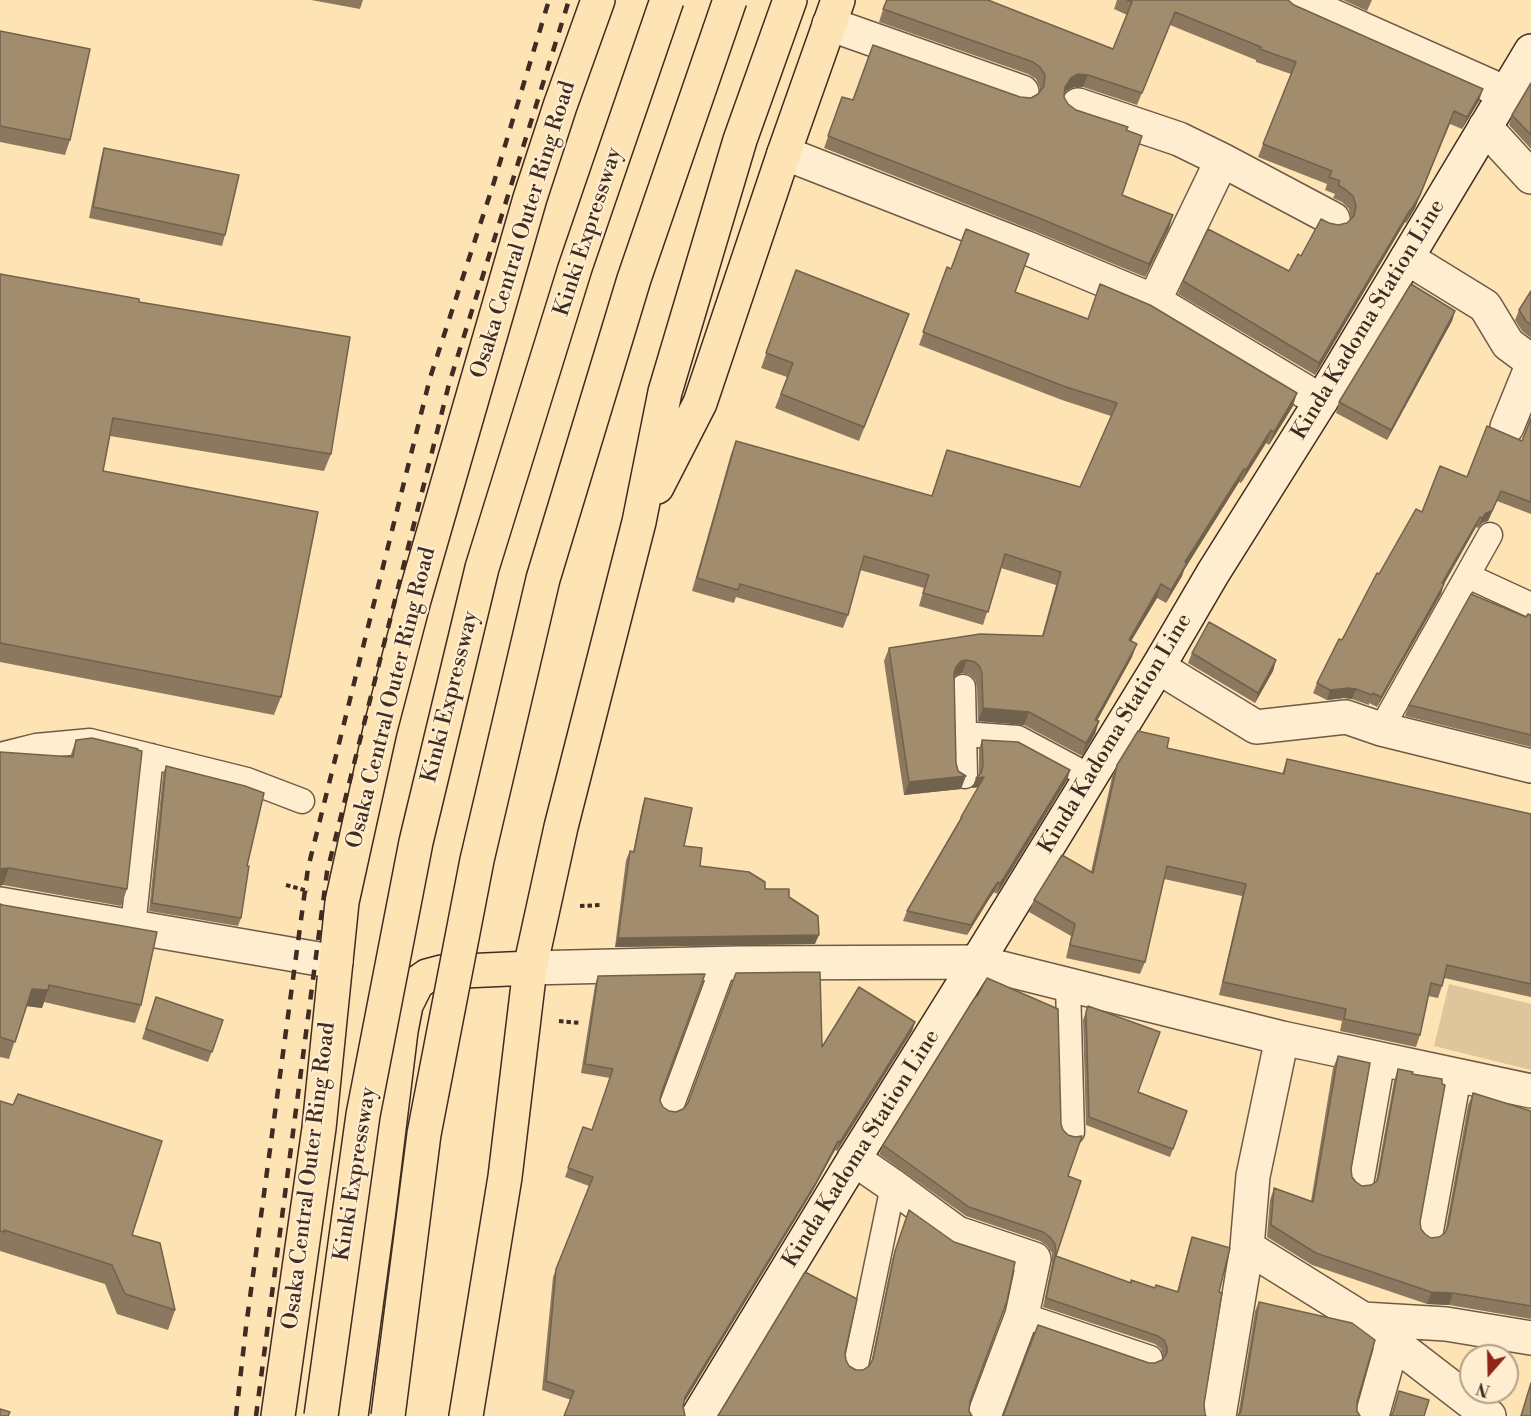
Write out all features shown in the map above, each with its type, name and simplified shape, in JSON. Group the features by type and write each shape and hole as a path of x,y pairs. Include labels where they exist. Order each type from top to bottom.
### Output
{"main road":[{"path":"560,106 587,0"},
{"name":"Osaka Central Outer Ring Road","path":"278,1416 319,1128 342,902 383,719 414,600 530,198 598,0"},
{"name":"Kinki Expressway","path":"321,1416 363,1115 416,842 479,579 575,268 667,0"},
{"path":"388,1416 424,1134 477,860 543,579 634,279 730,0"},
{"path":"466,1416 505,1177 530,968 561,827 639,522 665,392 740,140 789,0"},
{"path":"639,522 700,403 783,153 834,12"},
{"path":"351,1416 406,1005 417,983 427,976 442,972 530,968"}],"street":[{"path":"1297,0 1506,93"},
{"path":"834,12 1022,92"},
{"name":"Kinda Kadoma Station Line","path":"698,1416 1091,777 1213,573 1321,401 1531,51"},
{"path":"1078,105 1179,139 1333,219"},
{"path":"1485,127 1531,177"},
{"path":"783,153 1027,248 1154,301 1321,401"},
{"path":"1154,301 1222,160"},
{"path":"1407,258 1485,306 1508,344 1531,361"},
{"path":"1507,427 1531,368"},
{"path":"1158,667 1256,727 1346,717 1381,729 1531,766"},
{"path":"0,904 336,962"},
{"path":"530,968 738,963 977,962 1282,1038 1531,1091"},
{"path":"1219,1416 1247,1247 1253,1176 1282,1038"},
{"path":"854,1159 957,1233 1034,1259 1022,1315 984,1416"},
{"path":"1247,1247 1364,1319 1489,1416"},
{"path":"1364,1319 1446,1324 1531,1338"},
{"path":"1372,1416 1393,1341"}],"lane":[{"path":"1381,729 1490,535"},
{"path":"1468,576 1531,605"},
{"path":"963,687 965,776"},
{"path":"964,734 1018,738 1091,777"},
{"path":"0,755 36,746 90,741 247,780 302,801"},
{"path":"133,927 151,756"},
{"path":"671,1107 724,964"},
{"path":"1068,985 1072,1132"},
{"path":"1361,1184 1383,1059"},
{"path":"1430,1236 1459,1076"},
{"path":"856,1365 893,1186"},
{"path":"1022,1315 1150,1358"}],"shaded area":[{"path":"1449,984 1531,1004 1531,1070 1434,1046"}],"building":[{"path":"887,0 988,0 1113,49 1132,2 1127,0 1288,0 1294,5 1483,89 1467,117 1454,111 1420,195 1319,363 1183,281 1208,229 1289,271 1298,254 1301,256 1321,219 1338,225 1347,223 1354,216 1356,206 1353,196 1338,185 1340,181 1329,177 1332,171 1263,144 1296,62 1175,12 1142,93 1088,75 1078,74 1071,78 1065,87 1064,97 1068,104 1076,110 1128,127 1126,130 1142,136 1122,195 1173,215 1149,264 1039,218 828,136 842,97 853,100 873,45 1020,97 1031,98 1038,94 1044,86 1045,75 1033,62 883,9"},
{"path":"0,31 90,49 70,140 0,126"},
{"path":"1531,83 1531,135 1512,115"},
{"path":"104,148 239,175 225,235 93,207"},
{"path":"966,229 1029,254 1015,292 1088,319 1100,284 1150,305 1297,393 1274,432 1271,430 1246,470 1244,469 1185,562 1187,563 1171,590 1161,584 1129,640 1137,644 1095,720 1099,721 1086,743 1029,712 983,708 980,667 975,662 961,661 954,674 956,763 958,771 966,776 909,782 889,648 980,634 1043,636 1061,572 1005,554 988,612 923,593 929,575 864,556 848,615 740,584 738,590 697,578 736,441 932,496 947,450 1080,487 1117,403 1066,387 923,332 947,267 951,269"},
{"path":"796,270 909,314 864,427 781,394 793,363 766,353"},
{"path":"0,274 139,299 139,302 350,337 331,454 113,418 103,471 318,512 281,697 0,643"},
{"path":"1411,284 1455,311 1391,430 1339,402"},
{"path":"1531,291 1531,325 1519,310"},
{"path":"1531,418 1531,502 1501,491 1492,511 1480,517 1381,697 1356,689 1330,690 1317,683 1339,639 1342,640 1377,573 1379,574 1416,509 1422,512 1440,466 1467,477 1487,426 1522,441"},
{"path":"1471,594 1526,617 1528,614 1531,615 1531,735 1409,705"},
{"path":"1209,622 1276,660 1258,693 1192,653"},
{"path":"1138,731 1169,738 1167,748 1284,774 1287,759 1531,814 1531,984 1447,965 1442,986 1431,983 1420,1035 1344,1019 1346,1009 1223,982 1246,884 1167,866 1145,962 1070,945 1075,924 1034,900 1062,855 1093,873 1117,765"},
{"path":"92,738 142,751 127,889 9,868 0,869 0,752 73,757 76,740"},
{"path":"982,740 1018,742 1070,770 1000,884 998,882 971,925 907,911 984,777 976,778 983,766"},
{"path":"166,766 264,793 247,866 249,866 241,918 152,903"},
{"path":"645,798 692,808 684,846 702,848 700,866 749,872 765,882 765,889 789,889 789,897 818,916 819,935 618,938 630,851 634,852"},
{"path":"0,904 157,932 141,1005 49,985 48,990 32,989 15,1042 0,1037"},
{"path":"820,972 822,1047 859,987 915,1022 840,1142 838,1141 816,1183 685,1397 683,1406 685,1416 564,1416 574,1391 546,1381 556,1269 593,1177 568,1168 583,1127 592,1130 613,1069 585,1064 598,976 705,974 661,1094 660,1101 663,1107 676,1112 688,1103 736,973"},
{"path":"987,978 1058,1009 1061,1124 1068,1135 1082,1136 1068,1176 1081,1181 1056,1256 1131,1283 1131,1280 1155,1288 1156,1285 1178,1292 1192,1237 1230,1248 1219,1292 1222,1293 1204,1404 1206,1416 1003,1416 1038,1325 1149,1363 1162,1360 1167,1353 1167,1347 1164,1340 1158,1336 1046,1298 1056,1253 1055,1244 1050,1237 1043,1232 969,1207 883,1145"},
{"path":"156,997 223,1020 212,1052 146,1029"},
{"path":"1088,1006 1160,1032 1138,1092 1187,1111 1173,1149 1089,1117 1086,1012"},
{"path":"1338,1056 1370,1063 1351,1169 1352,1177 1362,1186 1371,1185 1377,1181 1398,1069 1442,1079 1442,1084 1445,1085 1420,1222 1421,1229 1431,1238 1445,1233 1448,1226 1473,1093 1531,1111 1531,1306 1453,1293 1431,1292 1316,1253 1271,1225 1274,1188 1313,1202"},
{"path":"18,1094 162,1141 132,1235 160,1243 175,1310 125,1294 112,1265 4,1230 4,1232 0,1231 0,1101 13,1105"},
{"path":"909,1210 954,1242 1015,1262 1007,1301 970,1401 969,1411 972,1416 718,1416 805,1272 857,1299 845,1353 846,1360 849,1366 856,1370 863,1370 869,1366 873,1359 895,1251"},
{"path":"1259,1302 1352,1323 1375,1340 1357,1402 1357,1411 1360,1416 1238,1416 1241,1411"},
{"path":"1531,1383 1531,1416 1521,1416"},
{"path":"1399,1391 1429,1400 1424,1416 1391,1416"},
{"path":"0,1409 10,1412 8,1416 0,1416"}],"railway":[{"path":"236,1416 308,868 430,378 494,182 549,0"},
{"path":"256,1416 327,872 449,384 569,0"}]}
